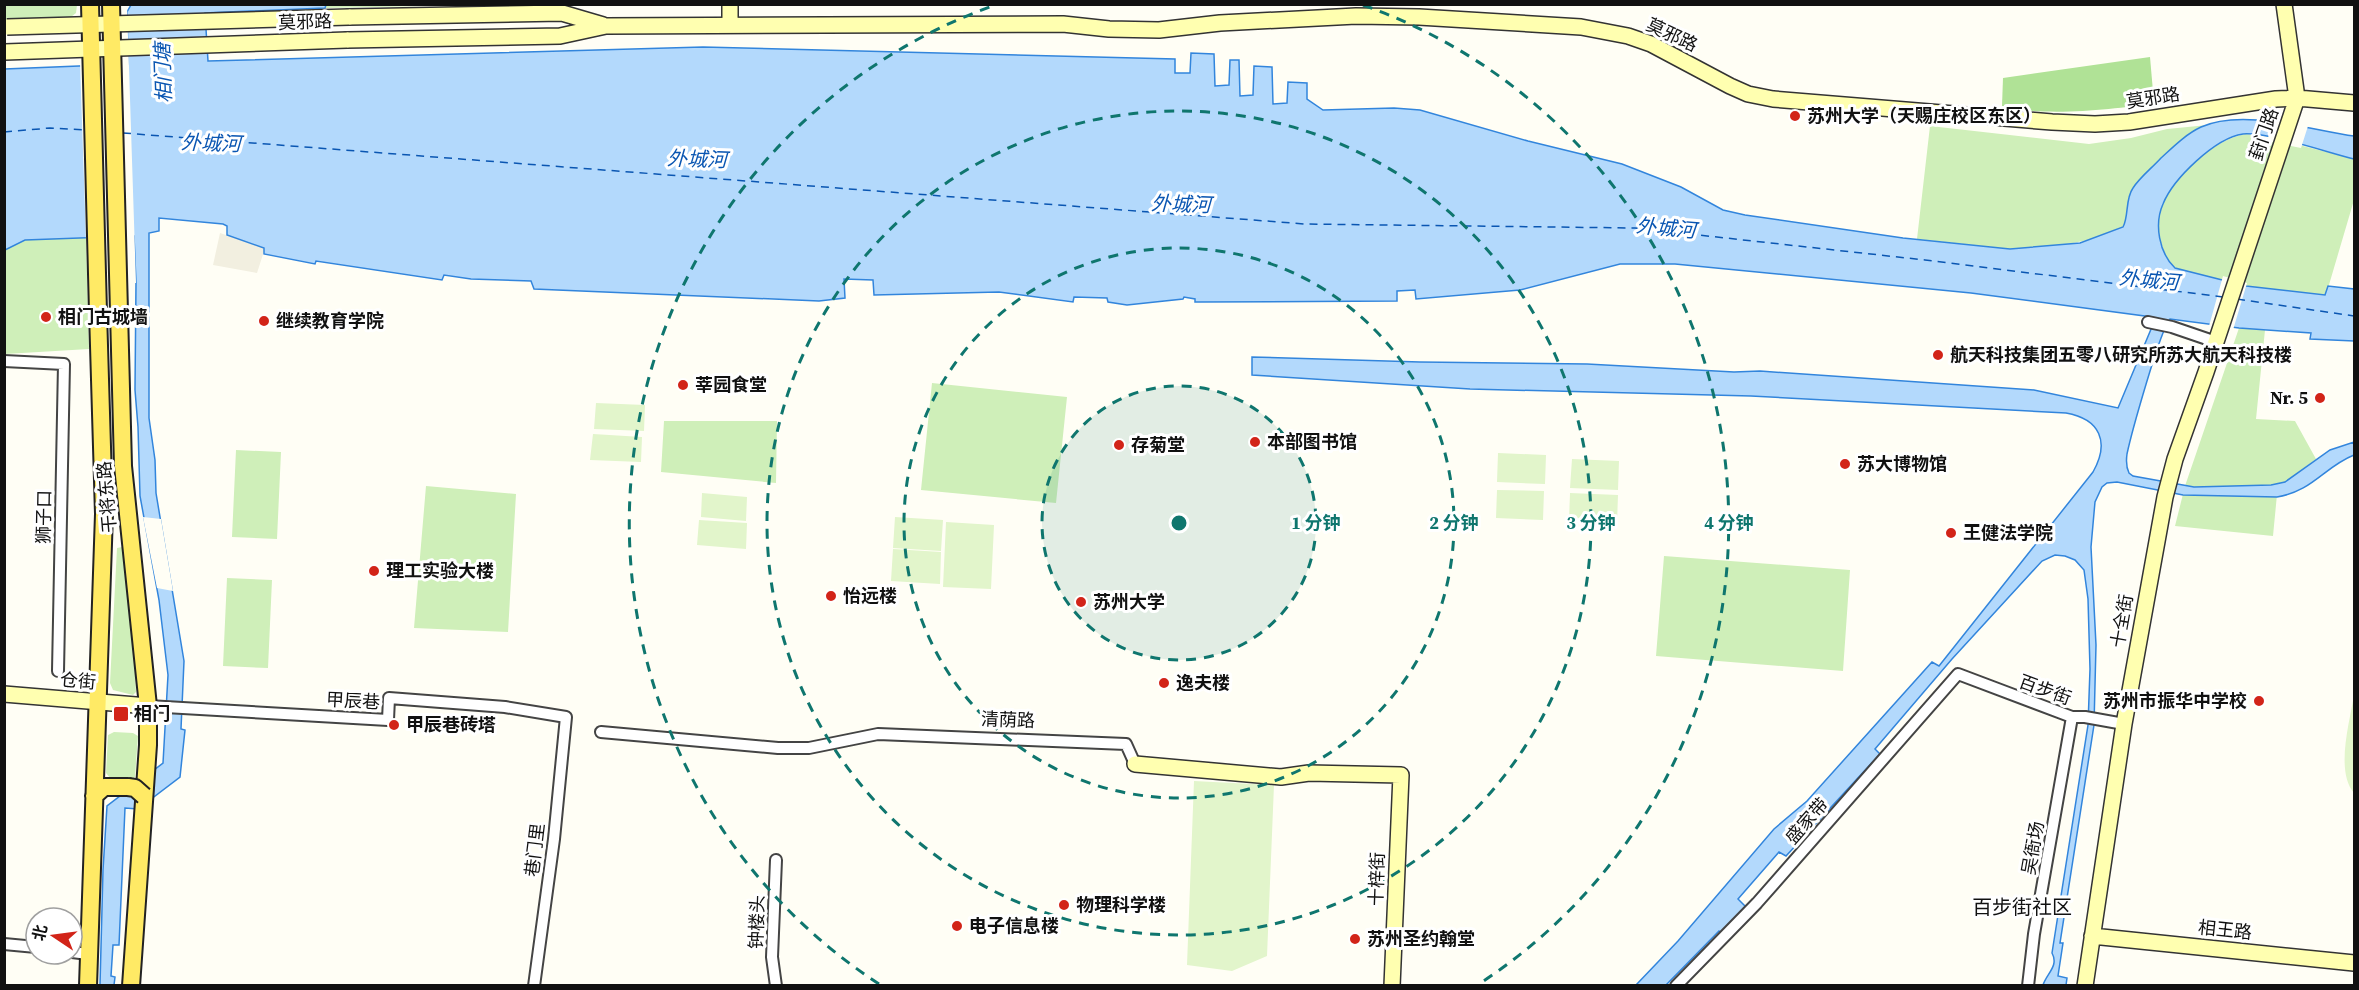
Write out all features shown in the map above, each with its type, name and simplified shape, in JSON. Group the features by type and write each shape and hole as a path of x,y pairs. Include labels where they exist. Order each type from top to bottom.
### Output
{"main road":[{"name":"干将东路","path":"84,908 94,796 104,485 90,4"},
{"name":"干将东路","path":"111,4 123,466 154,706 144,796 131,986"},
{"path":"730,4 730,25"},
{"name":"葑门路","path":"2238,273 2297,98 2284,4"},
{"name":"莫邪路","path":"5,52 347,40 560,36 606,26 1063,24 1109,29 1159,30 1220,23 1419,10 1581,27 1628,36 1651,44 1748,94 1773,99 2096,124 2129,122 2264,100 2297,98 2355,103"},
{"name":"莫邪路","path":"6,28 562,13 606,26"},
{"name":"十全街","path":"2085,986 2124,724 2165,497 2238,273"},
{"name":"仓街","path":"4,694 154,706"},
{"name":"清荫路","path":"1135,764 1281,777 1309,773 1401,775"},
{"name":"十梓街","path":"1392,986 1401,775"},
{"path":"94,796 105,787 128,787 135,788 144,796"},
{"name":"相王路","path":"2092,936 2355,963"},
{"name":"干将东路","path":"83,966 88,986"}],"street":[{"path":"2148,322 2217,339"},
{"name":"狮子口","path":"4,361 64,364 58,671"},
{"name":"百步街","path":"1958,674 2072,717 2124,724"},
{"name":"盛家带","path":"1676,986 1757,903 1958,674"},
{"name":"甲辰巷","path":"154,706 388,720 389,698 505,707 566,717"},
{"name":"巷门里","path":"534,986 554,839 566,717"},
{"name":"吴衙场","path":"2028,986 2034,934 2072,717"},
{"name":"清荫路","path":"601,732 788,748 809,748 878,734 1126,744 1135,764"},
{"name":"钟楼头","path":"776,860 772,957 776,986"},
{"path":"4,944 24,946"}],"green space":[{"path":"326,4 427,4 427,6 325,8"},
{"path":"5,5 77,5 76,13 67,20 5,23"},
{"path":"2150,57 2154,103 2098,110 2056,112 2002,106 2003,78"},
{"path":"2208,125 2191,133 2170,150 2124,226 2093,239 2063,245 2010,249 1917,239 1930,126 2089,144 2131,138 2167,129"},
{"path":"2246,134 2354,159 2354,200 2326,295 2246,286 2179,270 2167,258 2158,226 2161,208 2169,192 2187,170 2210,150 2234,137"},
{"name":"相门古城墙","path":"86,237 89,349 5,354 5,250 25,240"},
{"path":"2239,328 2265,330 2256,419 2295,421 2316,459 2285,482 2278,484 2273,536 2175,526 2185,486"},
{"path":"932,383 1067,397 1056,503 921,490"},
{"path":"596,403 645,405 644,431 594,429"},
{"path":"664,421 777,421 776,483 661,472"},
{"path":"593,434 642,437 641,462 590,460"},
{"path":"236,450 281,452 277,539 232,537"},
{"path":"1498,453 1546,455 1545,484 1497,482"},
{"path":"1572,459 1619,461 1618,490 1570,488"},
{"path":"426,486 516,494 508,632 414,628"},
{"path":"1497,490 1544,491 1543,520 1496,518"},
{"path":"702,493 747,497 746,521 701,517"},
{"path":"1570,493 1618,495 1617,524 1569,522"},
{"path":"895,517 943,520 941,551 893,548"},
{"path":"699,520 747,523 746,549 697,545"},
{"path":"946,522 994,525 991,589 943,587"},
{"path":"122,547 132,618 136,692 133,695 113,690 110,683 117,548"},
{"path":"893,549 941,552 940,584 891,581"},
{"path":"1664,556 1850,570 1843,671 1656,656"},
{"path":"227,578 272,580 268,668 223,666"},
{"path":"2354,695 2354,793 2348,784 2345,772 2345,746"},
{"path":"114,732 133,733 138,736 135,777 130,781 110,778 106,773 108,735"},
{"path":"1194,781 1274,785 1267,956 1232,971 1187,965"}],"shaded area":[{"path":"220,233 265,248 257,273 213,265"}],"water":[{"path":"131,5 326,5 325,8 205,13 208,61 703,47 1175,59 1175,73 1190,73 1191,53 1214,54 1215,86 1229,85 1230,60 1239,60 1240,96 1253,95 1254,66 1272,67 1273,104 1287,103 1288,82 1307,83 1307,99 1323,110 1394,108 1420,110 1528,141 1622,164 1681,187 1723,210 1903,238 2010,249 2080,243 2123,227 2129,197 2136,184 2175,145 2201,127 2218,122 2256,120 2354,136 2354,159 2267,136 2243,134 2232,137 2196,161 2168,194 2160,212 2159,229 2165,254 2175,268 2246,286 2325,295 2328,286 2354,289 2354,341 2310,339 2311,333 2239,328 2170,319 2165,327 2146,384 2126,462 2129,473 2133,476 2194,487 2271,485 2285,482 2330,450 2354,442 2354,455 2300,490 2277,497 2183,495 2117,482 2107,483 2102,487 2095,502 2091,547 2096,645 2094,725 2060,943 2063,943 2058,976 2067,978 2066,985 2043,985 2054,962 2052,953 2088,725 2090,669 2088,599 2084,570 2075,560 2055,555 2042,561 1952,659 1875,749 1880,754 1786,856 1779,852 1738,899 1748,909 1724,935 1719,931 1666,985 1636,985 1678,941 1774,829 1807,801 1932,662 1939,666 2093,472 2101,451 2099,434 2087,421 2066,413 1751,396 1470,389 1252,375 1252,357 1587,364 1734,372 1760,371 2034,390 2118,408 2154,322 2152,317 1971,293 1675,264 1620,264 1520,290 1416,299 1415,290 1397,291 1397,301 1195,302 1195,299 1184,297 1183,299 1127,305 1108,302 1107,298 1074,297 1073,302 999,292 874,295 873,280 844,279 845,298 819,301 534,289 531,281 471,279 444,275 442,280 316,261 315,264 264,254 264,248 227,235 227,226 223,224 159,218 159,231 149,233 149,418 155,460 156,493 184,661 181,729 185,730 180,777 138,809 125,808 119,945 113,945 111,976 115,977 114,985 100,985 107,806 163,763 168,675 159,600 140,496 135,390 134,236 25,240 5,250 5,69 128,64 127,12"}],"pier":[{"path":"127,6 136,283 133,283 132,239 86,240 80,63 126,61 124,12"},
{"path":"2274,118 2308,126 2301,148 2267,141"},
{"path":"2223,276 2247,283 2233,330 2209,326"},
{"path":"143,517 161,519 173,591 157,588"}],"ferry route":[{"path":"4,132 50,128 86,130"},
{"path":"123,133 1305,224 1635,228 1925,260 2223,297"},
{"path":"2237,299 2354,316"}],"place":[{"name":"苏州大学（天赐庄校区东区）","path":"1795,116"},
{"name":"相门古城墙","path":"46,317"},
{"name":"继续教育学院","path":"264,321"},
{"name":"航天科技集团五零八研究所苏大航天科技楼","path":"1938,355"},
{"name":"莘园食堂","path":"683,385"},
{"name":"Nr. 5","path":"2320,398"},
{"name":"本部图书馆","path":"1255,442"},
{"name":"存菊堂","path":"1119,445"},
{"name":"苏大博物馆","path":"1845,464"},
{"name":"王健法学院","path":"1951,533"},
{"name":"理工实验大楼","path":"374,571"},
{"name":"怡远楼","path":"831,596"},
{"name":"苏州大学","path":"1081,602"},
{"name":"逸夫楼","path":"1164,683"},
{"name":"苏州市振华中学校","path":"2259,701"},
{"name":"相门","path":"121,714"},
{"name":"甲辰巷砖塔","path":"394,725"},
{"name":"物理科学楼","path":"1064,905"},
{"name":"电子信息楼","path":"957,926"},
{"name":"苏州圣约翰堂","path":"1355,939"}],"district":[{"name":"百步街社区","path":"2022,907"}],"water label":[{"name":"相门塘","path":"163,73"},
{"name":"外城河","path":"211,143"},
{"name":"外城河","path":"697,159"},
{"name":"外城河","path":"1181,204"},
{"name":"外城河","path":"1666,228"},
{"name":"外城河","path":"2149,280"}]}
